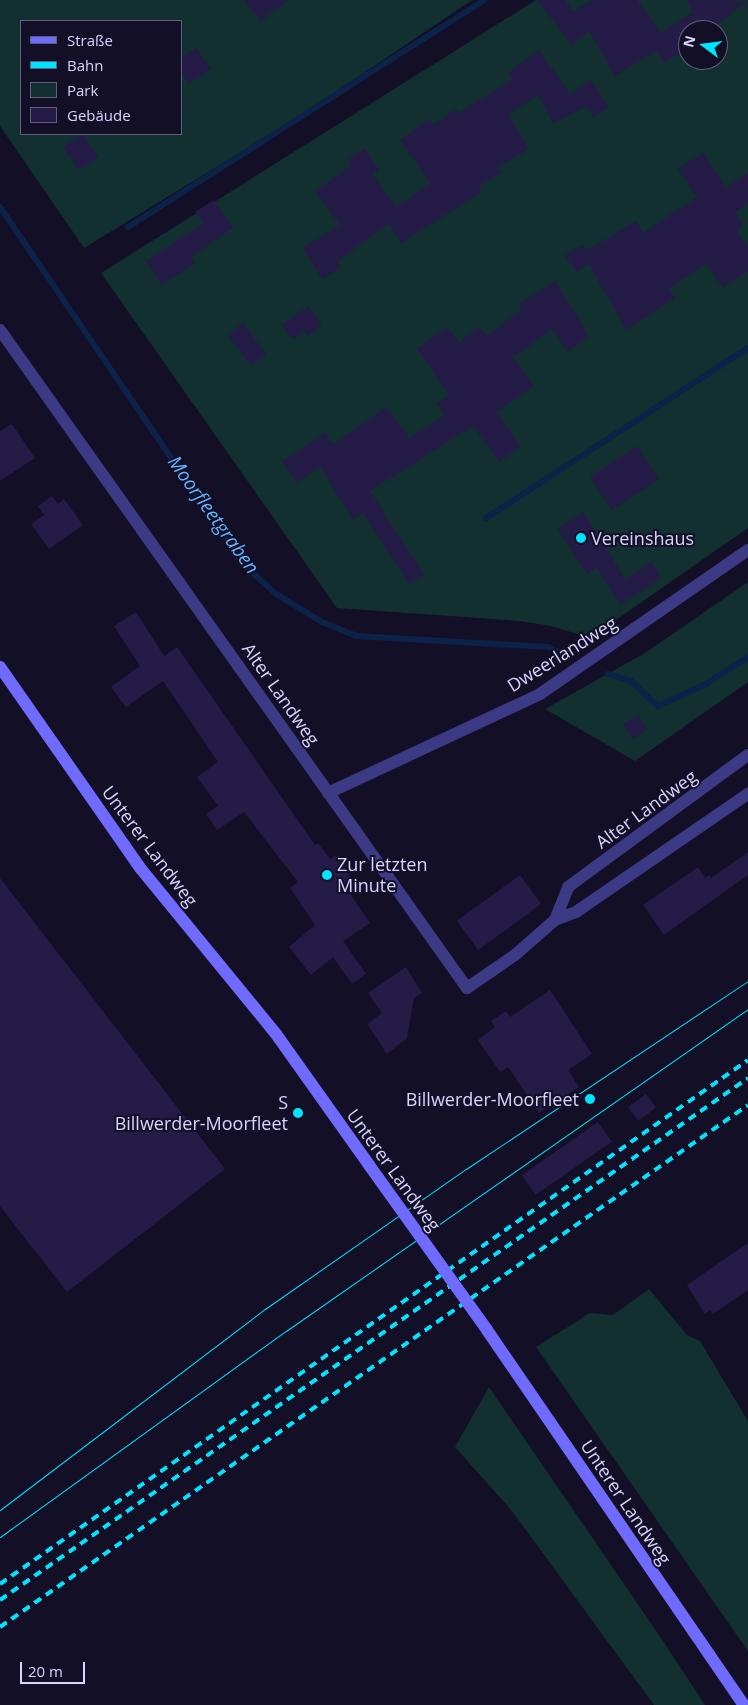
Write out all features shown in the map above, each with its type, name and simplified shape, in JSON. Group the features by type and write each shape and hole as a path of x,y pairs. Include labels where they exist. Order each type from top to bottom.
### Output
{"main road":[{"name":"Unterer Landweg","path":"0,667 141,869 276,1034 529,1391 744,1705"}],"street":[{"name":"Alter Landweg","path":"0,330 467,988 515,955 555,920 576,912 748,794"},
{"name":"Dweerlandweg","path":"328,793 540,694 748,550"},
{"name":"Alter Landweg","path":"555,920 568,887 748,755"}],"green space":[{"path":"0,0 472,0 306,112 84,248 0,126"},
{"path":"536,0 748,0 748,528 590,638 551,626 519,621 337,608 101,273"},
{"path":"748,582 748,682 635,761 545,709 645,653"},
{"path":"649,1289 687,1335 700,1341 748,1421 748,1651 536,1347 590,1313 613,1315"},
{"path":"489,1387 705,1705 654,1705 512,1511 455,1447"}],"building":[{"path":"244,0 288,0 261,21"},
{"path":"537,0 565,0 573,11 593,0 637,0 661,33 678,22 678,54 664,63 656,51 615,76 589,31 572,45"},
{"path":"686,0 748,1 723,20 681,20 693,12"},
{"path":"196,48 211,69 189,84 182,74 182,57"},
{"path":"539,50 570,94 591,80 609,107 594,117 586,106 553,123 538,95 508,114 529,149 498,167 501,173 478,187 481,192 402,243 388,224 338,261 341,267 322,279 303,248 340,225 315,191 351,166 347,160 365,148 379,170 373,174 396,207 430,183 400,140 429,119 434,125 456,109 458,113 512,79 508,73"},
{"path":"83,135 98,157 79,170 63,147"},
{"path":"703,153 726,188 748,173 748,203 735,212 743,225 736,230 748,247 748,271 723,288 706,263 669,289 675,298 626,330 589,264 576,272 565,255 582,245 586,251 636,221 643,233 697,197 678,169"},
{"path":"214,200 233,228 191,257 195,263 162,285 146,261 203,223 195,212"},
{"path":"556,281 589,337 567,352 553,329 513,357 534,386 497,412 521,446 499,462 473,426 370,491 424,575 410,585 363,513 353,519 320,467 296,483 282,461 325,433 333,444 386,407 410,438 445,415 437,403 449,395 417,349 447,327 459,343 479,327 487,336 522,309 519,304"},
{"path":"308,306 322,326 307,336 304,331 293,339 282,325"},
{"path":"243,323 266,355 251,366 228,334"},
{"path":"12,424 35,458 0,481 0,431"},
{"path":"637,446 659,480 612,510 590,476"},
{"path":"52,496 58,504 64,499 83,525 49,549 31,524 44,515 38,506"},
{"path":"584,512 625,579 651,562 661,578 620,605 597,568 587,574 558,529"},
{"path":"136,612 164,656 177,647 315,845 318,843 330,859 336,855 352,879 344,885 370,923 343,941 366,974 352,984 333,957 311,975 289,947 315,925 290,888 298,882 244,812 217,830 206,814 218,806 197,777 218,762 163,681 126,707 111,687 140,666 114,626"},
{"path":"638,715 647,729 633,739 624,724"},
{"path":"748,852 748,875 664,935 643,905 698,867 705,878 709,875 711,878"},
{"path":"520,875 541,904 478,950 457,921"},
{"path":"0,878 225,1169 67,1292 0,1206"},
{"path":"406,967 422,993 414,998 407,1038 387,1054 367,1024 382,1013 368,993"},
{"path":"550,990 592,1054 568,1070 579,1087 539,1113 508,1067 500,1072 478,1040 495,1027 491,1021 506,1011 510,1017"},
{"path":"646,1094 656,1108 638,1121 628,1107"},
{"path":"598,1122 612,1142 536,1195 522,1175"},
{"path":"748,1243 748,1290 713,1314 710,1310 705,1314 687,1285"}],"waterway":[{"path":"128,227 485,0"},
{"name":"Moorfleetgraben","path":"0,207 244,565 276,594 322,622 356,636 548,647 566,656"},
{"path":"486,518 748,348"},
{"path":"608,674 631,681 658,706 706,684 748,657"}],"tram line":[{"path":"0,1510 265,1309 466,1169 748,981"},
{"path":"0,1537 286,1331 748,1009"}],"railway":[{"path":"0,1584 748,1060"},
{"path":"0,1600 748,1078"},
{"path":"0,1627 748,1105"}],"place":[{"name":"Vereinshaus","path":"581,538"},
{"name":"Zur letzten Minute","path":"327,875"},
{"name":"Billwerder-Moorfleet","path":"590,1099"},
{"name":"S Billwerder-Moorfleet","path":"298,1113"}]}
